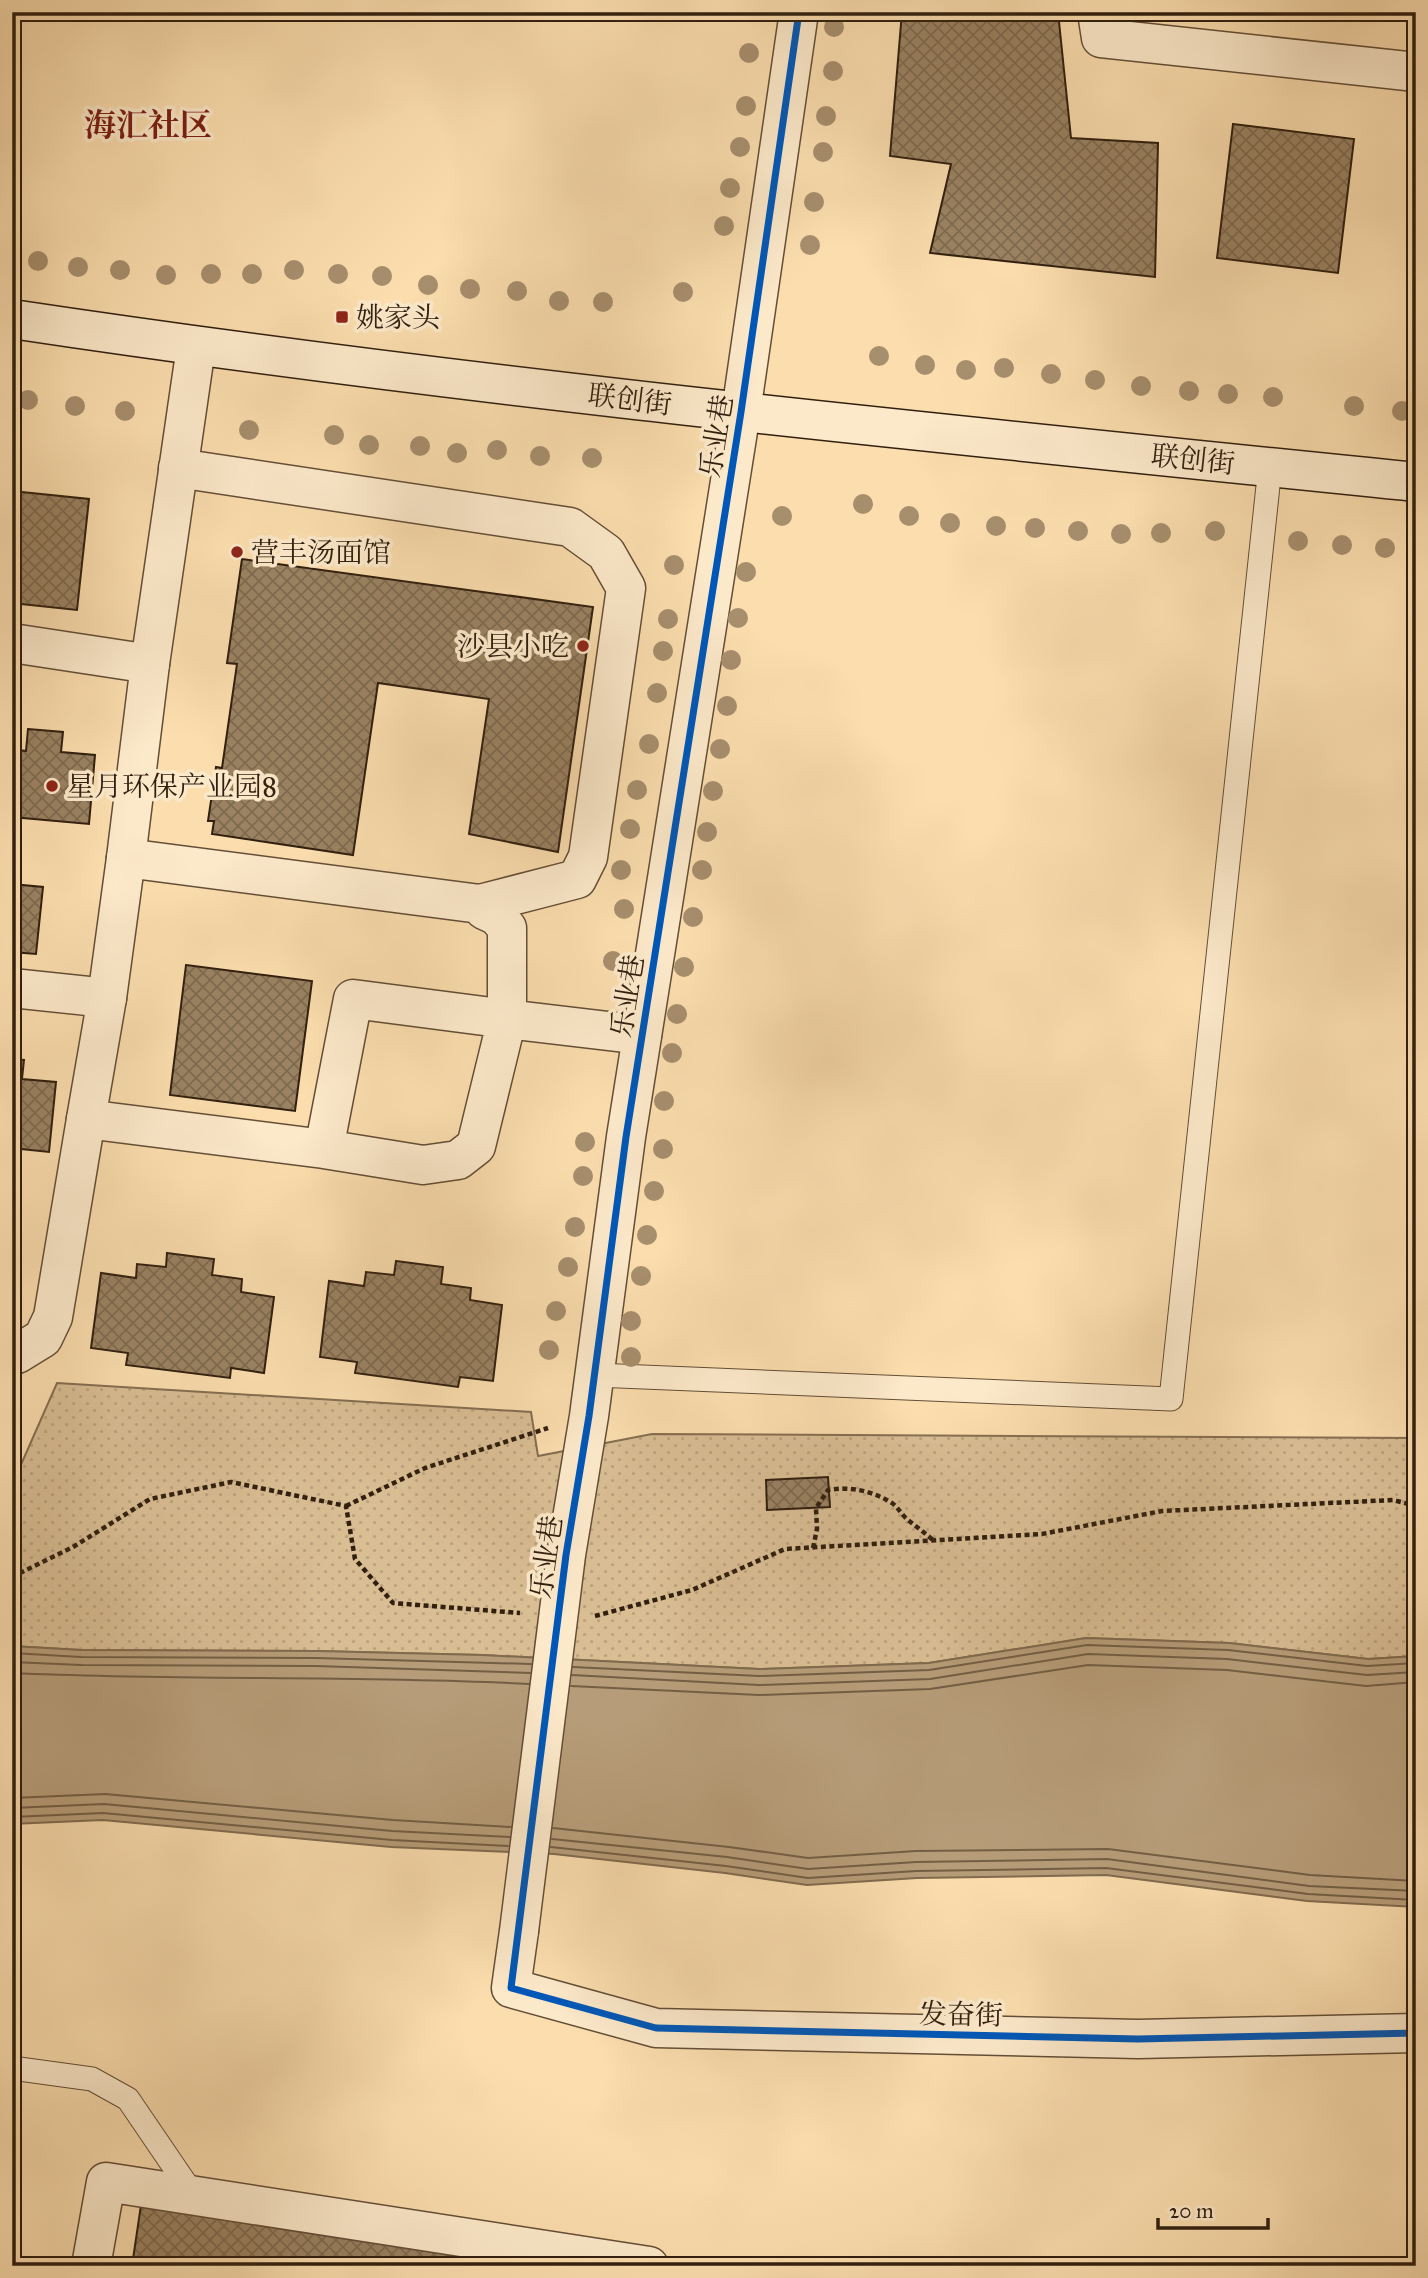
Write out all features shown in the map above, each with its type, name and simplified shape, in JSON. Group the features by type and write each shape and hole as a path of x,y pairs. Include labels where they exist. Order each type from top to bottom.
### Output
{"street":[{"name":"乐业巷","path":"511,1988 566,1555 595,1375 626,1137 741,412 800,12"},
{"path":"1097,12 1101,38 1416,72"},
{"name":"联创街","path":"12,319 196,347 741,412 1416,482"},
{"path":"12,1354 17,1354 43,1338 53,1318 107,998 150,664 196,347"},
{"path":"126,858 480,904 577,879 588,857 626,588 606,553 570,527 178,468"},
{"path":"12,643 150,664"},
{"path":"86,1119 324,1149 423,1165 458,1160 476,1146 507,1019 507,928 497,916 484,910 480,904"},
{"path":"12,988 107,998"},
{"path":"324,1149 353,999 642,1035"},
{"name":"发奋街","path":"511,1988 656,2028 1138,2039 1416,2033"},
{"path":"91,2266 106,2182 649,2266"}],"lane":[{"path":"595,1375 1171,1399 1270,467"},
{"path":"12,2068 92,2079 128,2099 194,2196"}],"path":[{"path":"12,1577 74,1546 150,1499 231,1482 346,1506 425,1468 509,1439 589,1416"},
{"path":"813,1548 817,1529 816,1508 828,1490 837,1489 865,1490 894,1504 909,1521 933,1540"},
{"path":"583,1619 692,1590 785,1549 1042,1534 1162,1511 1393,1500 1416,1506"},
{"path":"346,1506 355,1559 393,1603 529,1614"}],"shaded area":[{"path":"57,1383 531,1412 538,1456 652,1434 1416,1438 1416,1656 1368,1659 1229,1643 1086,1638 929,1663 759,1669 482,1655 81,1650 12,1646 12,1478 16,1476"}],"water":[{"path":"1086,1638 1229,1643 1368,1659 1416,1656 1416,1907 1307,1901 1106,1875 917,1878 807,1885 554,1854 391,1847 103,1820 12,1824 12,1646 81,1650 482,1655 759,1669 929,1663"}],"building":[{"path":"902,12 1058,12 1071,138 1158,143 1155,277 930,253 951,164 890,156"},
{"path":"1233,124 1354,139 1338,273 1217,258"},
{"path":"12,491 89,499 77,610 12,603"},
{"path":"242,559 593,607 558,852 469,834 489,699 378,683 353,855 212,834 214,821 208,821 216,767 222,768 237,664 227,663"},
{"name":"星月环保产业园8","path":"28,729 63,732 61,752 95,755 89,824 12,817 12,749 26,751"},
{"path":"12,884 43,887 36,954 12,952"},
{"path":"186,965 312,981 295,1111 170,1095"},
{"path":"12,1059 24,1060 22,1079 56,1082 49,1152 12,1148"},
{"path":"12,1243 18,1244 12,1310"},
{"path":"167,1253 214,1259 212,1275 242,1279 241,1292 274,1297 264,1373 231,1368 230,1378 126,1365 128,1353 91,1348 101,1273 136,1278 137,1264 166,1267"},
{"path":"396,1261 443,1267 441,1284 471,1288 470,1300 502,1305 493,1381 460,1377 458,1387 355,1373 357,1362 320,1357 329,1281 364,1286 366,1272 394,1275"},
{"path":"828,1477 830,1507 767,1510 766,1480"},
{"path":"141,2205 533,2266 132,2266"}],"cycle path":[{"path":"799,12 741,412 626,1137 589,1416 566,1555 511,1988 656,2028 1138,2039 1416,2033"}],"place":[{"name":"姚家头","path":"342,317"},
{"name":"营丰汤面馆","path":"237,552"},
{"name":"沙县小吃","path":"583,646"},
{"name":"星月环保产业园8","path":"52,786"}],"district":[{"name":"海汇社区","path":"148,125"}]}
